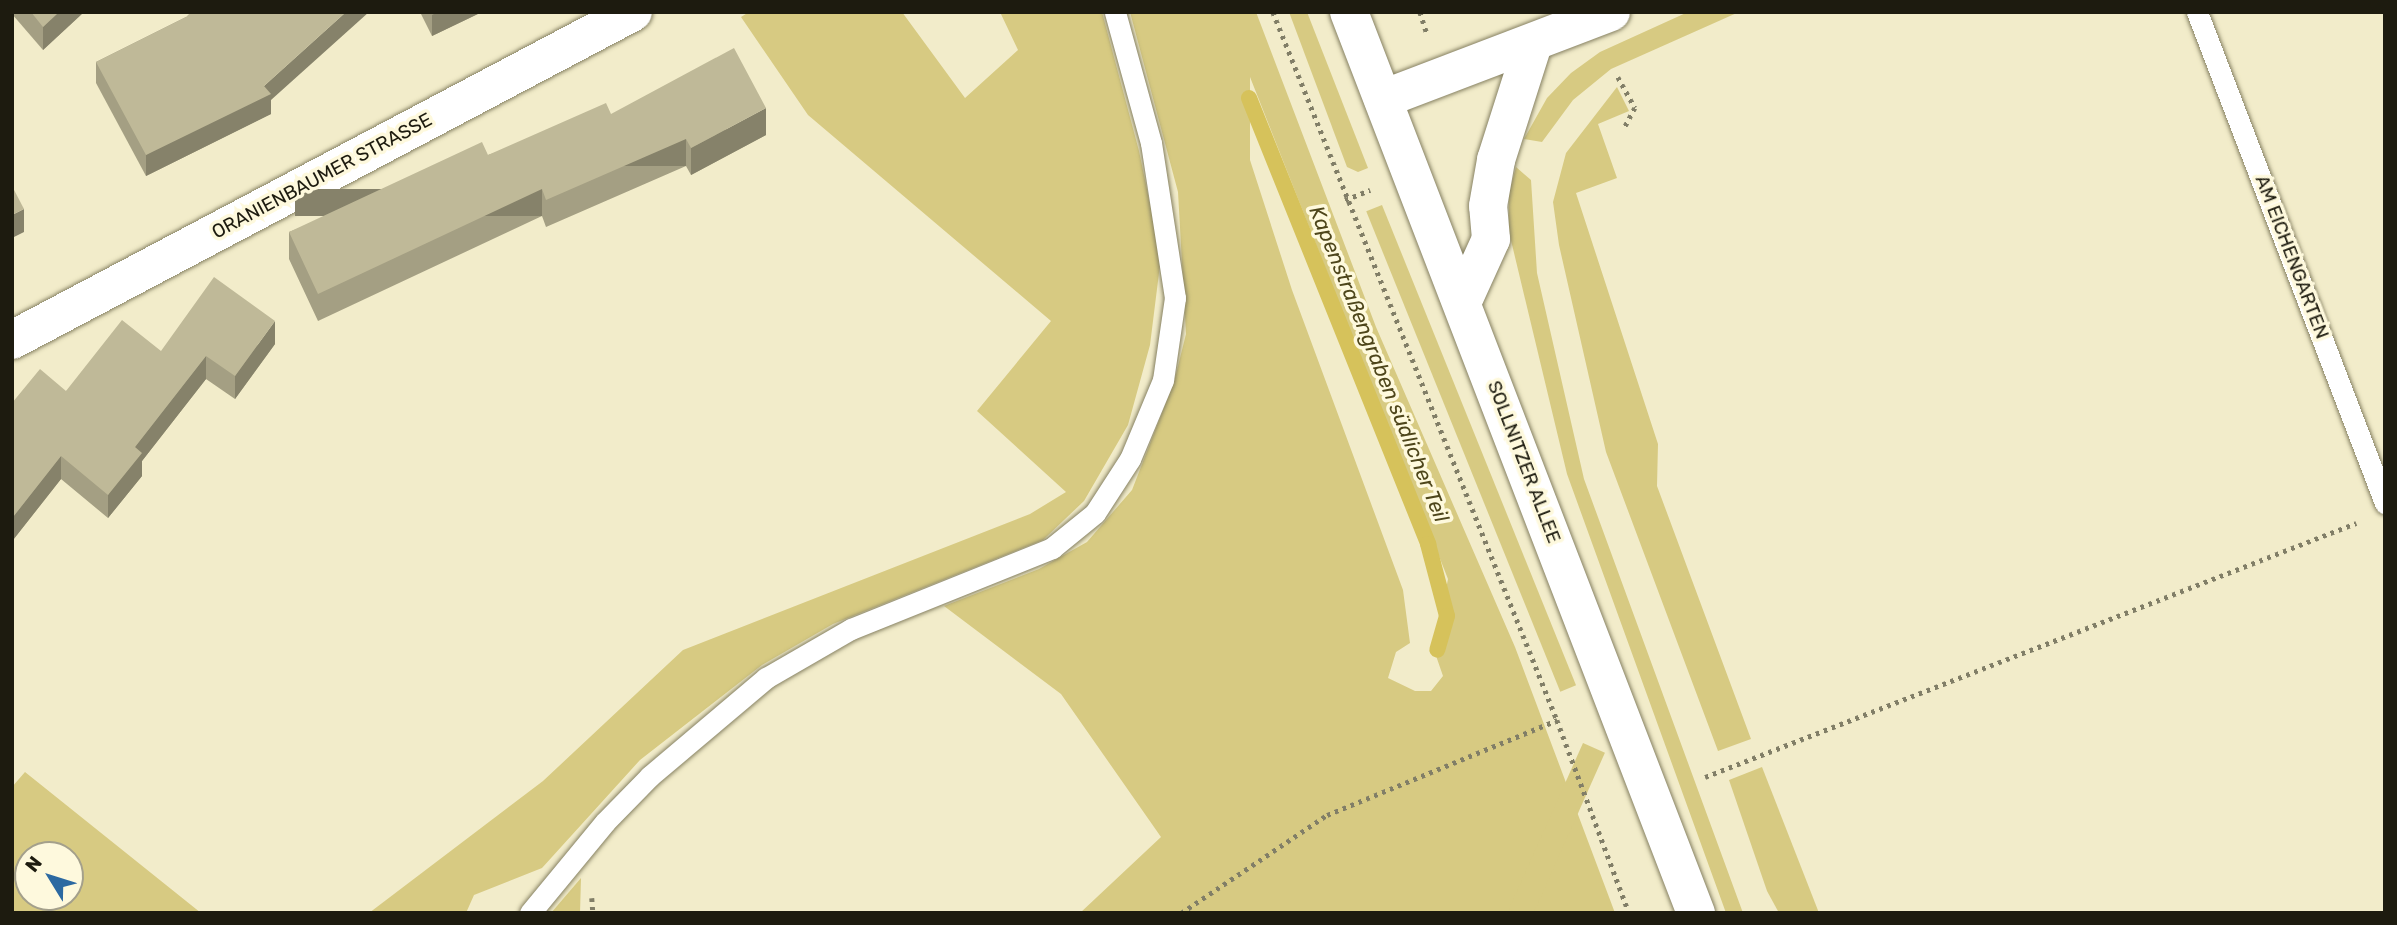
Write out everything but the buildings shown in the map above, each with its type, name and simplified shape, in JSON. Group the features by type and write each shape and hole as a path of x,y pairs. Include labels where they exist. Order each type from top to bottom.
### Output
{"street":[{"name":"ORANIENBAUMER STRASSE","path":"12,340 633,12"},
{"name":"SOLLNITZER ALLEE","path":"1349,12 1696,913"},
{"path":"1382,99 1534,44 1611,12"},
{"path":"1462,303 1491,239 1488,206 1496,160 1534,44"}],"lane":[{"path":"530,913 632,794 710,722 766,678 850,629 1052,548 1095,513 1130,459 1163,380 1175,298 1166,215 1151,143 1115,12"},
{"name":"AM EICHENGARTEN","path":"2197,12 2385,503"}],"path":[{"path":"1273,12 1557,720 1629,913"},
{"path":"1618,77 1635,108 1624,129"},
{"path":"1705,777 2359,522"},
{"path":"1181,913 1327,816 1557,720"}],"shaded area":[{"path":"749,12 902,12 965,98 1018,50 1000,12 1102,12 1139,151 1161,257 1150,345 1128,425 1084,501 1043,540 833,624 762,665 640,760 542,868 474,895 466,913 369,913 543,781 683,650 1030,514 1066,492 977,411 1051,321 808,115 741,17"},
{"path":"1130,12 1256,12 1376,327 1515,647 1615,913 1080,913 1161,837 1061,694 944,606 1039,569 1087,542 1132,490 1174,382 1186,334 1178,192","holes":["1250,77 1448,579 1434,650 1443,676 1431,691 1415,691 1388,678 1396,652 1410,643 1403,590 1292,290 1250,160"]},
{"path":"1289,12 1307,12 1368,168 1358,172 1347,167"},
{"path":"1688,12 1739,12 1611,69 1573,100 1542,142 1524,139 1547,98 1571,73 1600,52"},
{"path":"1617,87 1629,111 1598,124 1617,178 1576,193 1658,444 1657,486 1751,739 1718,751 1606,452 1559,245 1553,202 1566,153"},
{"path":"1516,167 1531,180 1537,273 1584,479 1743,913 1726,913 1567,474 1509,232 1509,193"},
{"path":"1382,205 1576,685 1560,692 1366,211"},
{"path":"1583,743 1605,753 1534,913 1517,913 1509,909"},
{"path":"1762,767 1819,913 1779,913 1767,891 1729,780"},
{"path":"25,772 201,913 12,913 12,787"},
{"path":"581,878 580,913 551,913"}],"waterway":[{"name":"Kapenstraßengraben südlicher Teil","path":"1249,98 1428,544 1447,616 1437,650"}]}
